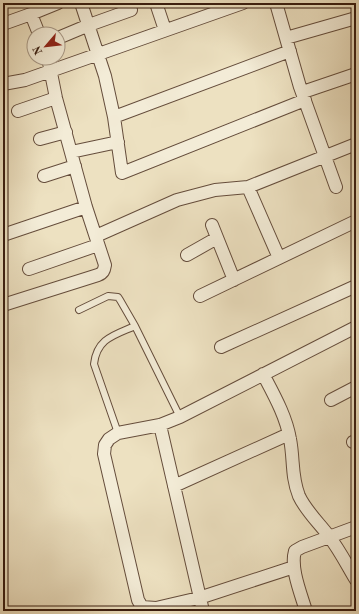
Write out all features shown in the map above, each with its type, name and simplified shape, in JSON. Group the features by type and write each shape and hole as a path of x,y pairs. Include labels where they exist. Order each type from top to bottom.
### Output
{"street":[{"path":"3,24 58,3"},
{"path":"81,3 105,76 114,116 122,173 356,74"},
{"path":"156,3 165,30"},
{"path":"3,84 24,80 51,71 244,3"},
{"path":"276,3 304,96 336,188"},
{"path":"66,35 131,10"},
{"path":"31,14 36,26"},
{"path":"286,38 356,18"},
{"path":"114,116 290,51"},
{"path":"3,305 103,273 105,265 86,207 56,98 50,66"},
{"path":"18,111 56,98"},
{"path":"40,139 66,132"},
{"path":"71,152 118,142"},
{"path":"29,269 97,240 177,200 215,190 248,187 356,144"},
{"path":"44,176 75,166"},
{"path":"248,187 279,258"},
{"path":"3,235 86,207"},
{"path":"200,296 356,221"},
{"path":"212,225 234,280"},
{"path":"187,255 217,238"},
{"path":"221,347 356,286"},
{"path":"294,567 199,598 156,608 142,607 138,600 104,454 105,445 109,439 118,433 160,425 180,417 356,327"},
{"path":"263,374 278,402 287,424 293,478 300,497 306,508 330,537 356,580"},
{"path":"331,400 356,387"},
{"path":"160,425 203,611"},
{"path":"174,486 289,434"},
{"path":"306,611 294,567 293,557 295,551 356,527"}],"lane":[{"path":"79,310 108,296 118,297 136,326 180,417"},
{"path":"118,433 94,364 95,353 102,343 108,339 136,326"}]}
